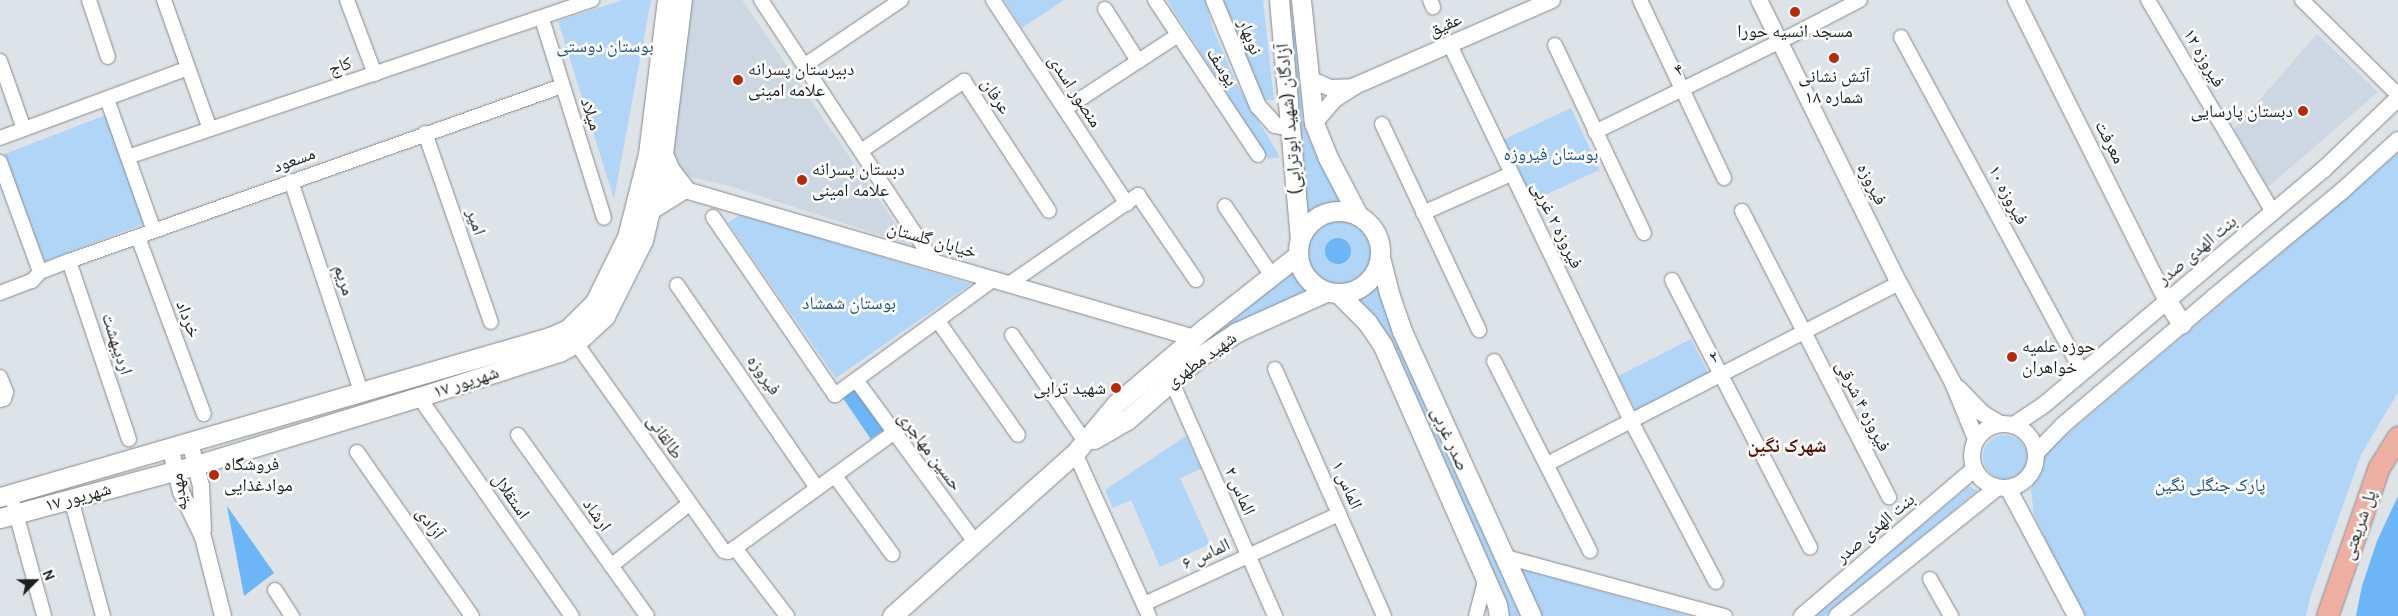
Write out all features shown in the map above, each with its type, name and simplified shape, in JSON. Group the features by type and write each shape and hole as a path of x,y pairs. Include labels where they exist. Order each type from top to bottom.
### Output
{"main road":[{"name":"۱۷ شهریور","path":"8,516 196,465 419,397 559,352 576,344 605,316 643,240 651,209 648,154 667,0"},
{"name":"۱۷ شهریور","path":"6,495 550,337 568,329 596,302 627,237 650,179 664,154 682,0"},
{"path":"1280,5 1302,5"},
{"name":"آزادگان (شهید ابوترابی)","path":"1280,5 1299,246"},
{"name":"آزادگان (شهید ابوترابی)","path":"1302,5 1314,123 1327,156 1358,216"},
{"path":"651,209 684,188 670,170 664,154"},
{"path":"1344,211 1358,216 1368,223 1380,244 1380,257 1377,268 1371,279 1351,292 1332,292 1307,278 1299,246 1312,222 1331,212 1344,211"},
{"name":"شهید مطهری","path":"1081,448 1116,404 1194,338 1272,276 1299,246"},
{"name":"صدر غربی","path":"1380,257 1402,330 1530,616"},
{"name":"شهید مطهری","path":"892,616 1081,448 1126,420 1199,357 1237,332 1332,292"},
{"name":"صدر غربی","path":"1332,292 1366,322 1383,346 1486,577 1497,604 1499,616"},
{"path":"2167,301 2182,324"},
{"name":"پل شریعتی","path":"2327,616 2380,467 2398,436"}],"street":[{"path":"89,0 108,57"},
{"path":"164,0 210,129"},
{"path":"347,0 375,74"},
{"name":"کاج","path":"128,157 375,74 562,5 592,0"},
{"path":"761,0 933,261"},
{"name":"منصور اسدی","path":"993,0 1126,204"},
{"name":"یوسف","path":"1155,0 1258,155"},
{"name":"نوبهار","path":"1214,0 1258,106 1275,125 1290,128"},
{"path":"1640,0 1724,178"},
{"name":"فیروزه","path":"1759,0 1899,283 1953,383"},
{"name":"۴","path":"1595,132 1860,0"},
{"name":"معرفت","path":"2016,0 2167,301"},
{"name":"فیروزه ۱۲","path":"2148,0 2273,212"},
{"path":"2302,0 2398,97"},
{"path":"805,65 898,1"},
{"name":"عقیق","path":"1355,86 1450,45 1541,2"},
{"path":"1105,9 1138,61"},
{"name":"میلاد","path":"543,22 604,218"},
{"path":"1065,109 1178,35"},
{"name":"فیروزه ۱۰","path":"1901,37 2082,372"},
{"name":"فیروزه ۲ غربی","path":"1450,45 1631,421 1716,582"},
{"path":"1555,45 1644,234"},
{"path":"0,61 24,129"},
{"path":"0,138 188,68"},
{"path":"1310,79 1330,88 1355,86"},
{"name":"عرفان","path":"861,151 964,81 1049,211"},
{"name":"مسعود","path":"0,293 32,281 40,272 69,261 425,133 562,86"},
{"path":"1314,123 1335,99 1355,86"},
{"name":"بنت الهدی صدر","path":"2007,424 2046,404 2324,170 2398,97"},
{"path":"107,99 154,231"},
{"path":"1382,124 1479,330"},
{"name":"امیر","path":"425,133 491,322"},
{"path":"2036,453 2063,426 2182,324 2342,192 2398,140"},
{"path":"0,162 40,272"},
{"path":"1423,213 1511,174"},
{"name":"خیابان گلستان","path":"650,179 1194,338"},
{"name":"مریم","path":"291,181 361,391"},
{"path":"713,217 835,395 938,321 1138,195 1196,280"},
{"path":"1225,206 1272,276"},
{"name":"فیروزه ۴ شرقی","path":"1742,211 1889,497"},
{"name":"خرداد","path":"138,237 204,414"},
{"name":"اردیبهشت","path":"69,261 129,439"},
{"path":"1672,280 1810,547"},
{"name":"۲","path":"1548,464 1899,283"},
{"name":"فیروزه","path":"677,285 818,488"},
{"path":"938,321 1018,435"},
{"path":"1012,336 1081,448 1146,610"},
{"name":"طالقانی","path":"576,344 689,504 787,616"},
{"path":"1494,361 1548,464 1590,551"},
{"name":"الماس ۱","path":"1275,369 1384,616"},
{"path":"0,377 6,392 5,396 0,400"},
{"name":"حسین مهاجری","path":"856,380 893,433 976,542"},
{"name":"الماس ۲","path":"1171,380 1275,616"},
{"path":"1837,616 2002,488 2025,481 2032,473 2036,453 2029,436 1982,413 1953,383"},
{"path":"1953,383 1976,439"},
{"name":"استقلال","path":"419,397 572,616"},
{"path":"2007,424 1991,426 1976,439 1972,448 1974,469 1979,478 2002,488 2028,526 2076,616"},
{"path":"730,549 893,433"},
{"name":"ارشاد","path":"518,435 648,616"},
{"name":"مهدیه","path":"190,442 201,486 203,537"},
{"name":"مهدیه","path":"170,447 181,492 203,537 224,616"},
{"name":"آزادی","path":"357,452 472,616"},
{"name":"بنت الهدی صدر","path":"1802,616 1974,469"},
{"path":"835,476 892,554"},
{"path":"2025,481 2028,526"},
{"path":"6,495 8,516 44,616"},
{"path":"71,499 103,616"},
{"path":"611,566 689,504"},
{"name":"الماس ۶","path":"1146,610 1248,556 1339,514"},
{"path":"1502,556 1725,616"},
{"path":"1476,616 1486,577"},
{"path":"1930,579 1951,616"},
{"path":"275,590 292,616"}],"shaded area":[{"name":"دبیرستان پسرانه علامه امینی","path":"690,0 742,0 910,245 730,186 685,176 672,152"},
{"name":"دبستان پارسایی","path":"2317,34 2378,92 2268,187 2234,129"},
{"path":"1338,238 1347,242 1351,251 1347,260 1338,264 1329,260 1325,251 1329,242"},
{"path":"855,389 883,430 871,439 843,397"},
{"path":"2398,496 2398,616 2356,616 2362,586 2377,541"},
{"path":"227,506 274,573 244,596"}],"green space":[{"name":"بوستان دوستی","path":"623,0 651,0 614,199 558,21"},
{"path":"1004,0 1064,0 1022,28"},
{"path":"1167,0 1205,0 1213,29 1236,83 1280,157 1268,159"},
{"path":"1221,0 1263,0 1274,100 1263,100"},
{"path":"1287,26 1295,26 1303,119 1308,136 1329,181 1344,205 1321,208 1305,221"},
{"name":"بوستان فیروزه","path":"1571,108 1600,170 1532,201 1503,140"},
{"path":"106,115 147,222 45,262 3,154"},
{"name":"پارک جنگلی نگین","path":"2398,153 2398,392 2361,455 2311,595 2306,616 2085,616 2066,584 2034,515 2031,490 2039,458"},
{"name":"بوستان شمشاد","path":"740,215 971,284 836,378 728,223"},
{"path":"1339,215 1352,218 1364,225 1371,237 1374,250 1371,263 1364,275 1352,282 1339,285 1326,282 1314,275 1307,263 1304,250 1307,237 1314,225 1326,218"},
{"path":"1293,266 1296,278 1311,293 1095,437 1138,394"},
{"path":"1380,277 1400,345 1434,426 1521,616 1509,616 1507,607 1352,298 1361,296 1370,290"},
{"path":"1691,339 1709,375 1636,412 1618,376"},
{"path":"2005,435 2017,439 2023,445 2027,457 2023,469 2017,475 2005,479 1993,475 1987,469 1983,457 1987,445 1993,439"},
{"path":"1186,436 1201,469 1180,478 1210,544 1160,567 1131,500 1113,508 1105,490"},
{"path":"1969,486 1977,491 1825,616 1813,616"},
{"path":"1517,568 1690,616 1541,616"}],"place":[{"name":"مسجد انسیه حورا","path":"1795,12"},
{"name":"آتش نشانی شماره ۱۸","path":"1834,58"},
{"name":"دبیرستان پسرانه علامه امینی","path":"738,80"},
{"name":"دبستان پارسایی","path":"2303,111"},
{"name":"دبستان پسرانه علامه امینی","path":"802,180"},
{"name":"حوزه علمیه خواهران","path":"2012,357"},
{"name":"شهید ترابی","path":"1116,388"},
{"name":"فروشگاه موادغذایی","path":"214,475"}],"district":[{"name":"شهرک نگین","path":"1787,446"}]}
